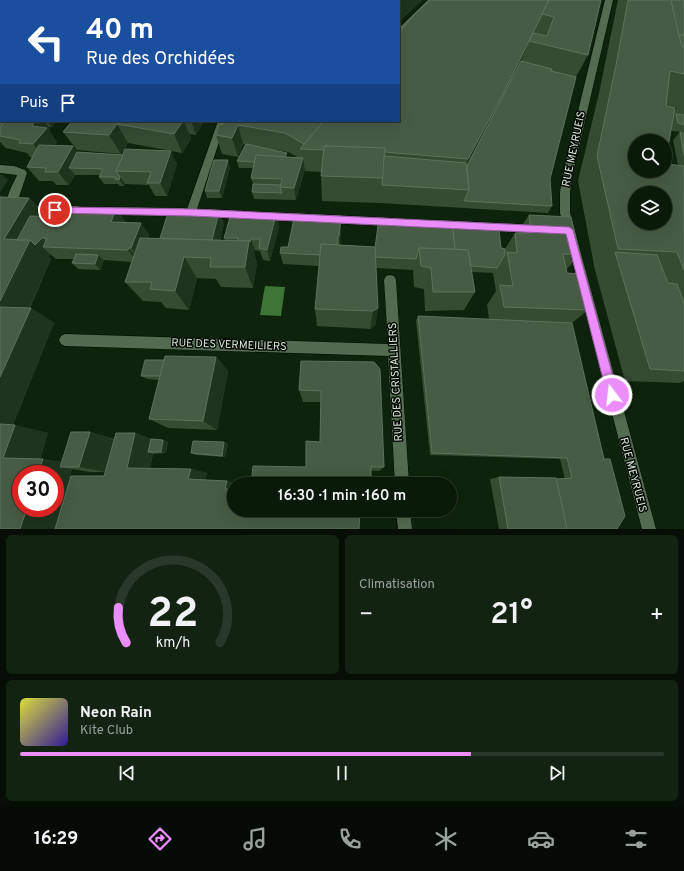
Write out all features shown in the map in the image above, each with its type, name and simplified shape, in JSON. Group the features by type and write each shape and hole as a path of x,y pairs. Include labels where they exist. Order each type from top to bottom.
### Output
{"street":[{"path":"400,30 432,0"},
{"name":"RUE MEYRUEIS","path":"608,0 565,192 565,212 649,529"},
{"path":"192,212 222,122"},
{"path":"0,169 14,170 22,173 12,196 12,205 24,210 192,212 406,222"},
{"path":"430,224 569,230"},
{"name":"RUE DES CRISTALLIERS","path":"390,280 402,477"},
{"name":"RUE DES VERMEILIERS","path":"65,340 394,350"},
{"path":"404,517 405,529"}],"shaded area":[{"path":"265,286 285,287 281,316 260,315"}],"building":[{"path":"430,0 549,0 503,94 468,159 384,152 385,148 324,146 324,150 300,149 323,122 400,122 400,32 414,15"},
{"path":"549,0 601,0 588,55 529,41 533,33 547,36 554,17 542,14"},
{"path":"628,0 671,0 682,46 684,47 684,74 670,71 666,106 675,108 670,134 628,134 628,178 672,178 672,165 684,166 684,270 677,252 618,249 597,156"},
{"path":"671,0 684,0 684,35 679,35"},
{"path":"679,35 684,35 684,47 682,46"},
{"path":"521,61 552,69 551,71 576,77 550,179 552,206 464,201 469,190 467,166"},
{"path":"676,114 684,115 684,125 678,123"},
{"path":"0,122 34,122 32,126 47,128 33,144 19,143 20,140 0,136 0,127 3,124 0,124"},
{"path":"71,122 182,122 174,134 117,124 109,135 63,132"},
{"path":"224,122 323,122 304,144 285,133 238,125 232,138 216,135 219,125 222,125"},
{"path":"680,132 684,134 684,155"},
{"path":"246,144 287,153 285,157 256,155 255,162 237,161"},
{"path":"39,145 73,146 58,172 45,172 46,168 27,167"},
{"path":"324,146 385,148 383,178 321,176"},
{"path":"125,149 171,151 160,183 147,183 151,172 116,171"},
{"path":"77,152 123,155 116,171 120,177 119,180 115,179 115,177 99,177 103,169 69,168"},
{"path":"256,155 303,158 294,188 280,187 282,179 251,178"},
{"path":"384,156 466,163 469,190 382,185"},
{"path":"214,160 228,160 219,191 205,191"},
{"path":"253,184 281,185 280,187 282,193 252,192"},
{"path":"0,197 29,198 4,239 30,240 0,301"},
{"path":"64,207 116,209 111,222 141,223 131,248 128,250 43,247 47,238 42,238 35,245 30,240 17,240 30,216 59,217"},
{"path":"169,210 219,212 212,240 160,238"},
{"path":"231,214 276,215 267,250 259,248 260,239 251,239 250,242 238,241 238,238 224,238"},
{"path":"295,214 341,216 337,245 321,244 320,255 280,253 281,247 288,247"},
{"path":"529,215 571,217 580,255 563,254 567,273 579,274 588,310 504,307 500,285 513,286 507,252 517,253 515,233 531,233"},
{"path":"379,218 452,222 455,249 419,248 416,259 375,257"},
{"path":"453,228 499,230 501,248 505,249 505,255 497,268 471,266 468,250 455,249"},
{"path":"140,238 249,241 245,267 210,267 211,258 184,257 175,291 150,289 152,282 125,282"},
{"path":"321,244 375,247 378,308 373,311 315,309"},
{"path":"419,248 468,250 475,292 433,292 431,268 421,266"},
{"path":"615,252 657,255 668,283 677,284 684,303 684,371 650,369"},
{"path":"76,254 98,255 95,264 72,263"},
{"path":"0,307 31,308 0,377"},
{"path":"418,316 572,323 604,459 610,459 625,516 617,529 567,529 556,479 572,478 567,458 432,453"},
{"path":"165,356 216,357 203,421 149,419"},
{"path":"145,360 164,360 160,376 141,376"},
{"path":"301,361 374,362 380,369 384,467 371,467 371,477 252,477 253,466 306,467 306,441 320,442 321,391 299,390"},
{"path":"0,424 15,425 3,458 43,459 41,465 12,465 12,517 24,517 20,529 0,529"},
{"path":"71,432 90,432 79,467 64,467 64,465 61,465"},
{"path":"116,433 135,433 127,468 191,469 188,479 227,481 225,489 227,489 227,517 360,517 359,529 55,529 59,517 64,517 64,499 71,476 104,476"},
{"path":"151,439 163,440 161,452 148,452"},
{"path":"193,441 224,442 222,456 191,453"},
{"path":"499,477 556,478 567,529 508,529"}],"route":[{"path":"55,210 192,212 569,230 612,395"}]}
